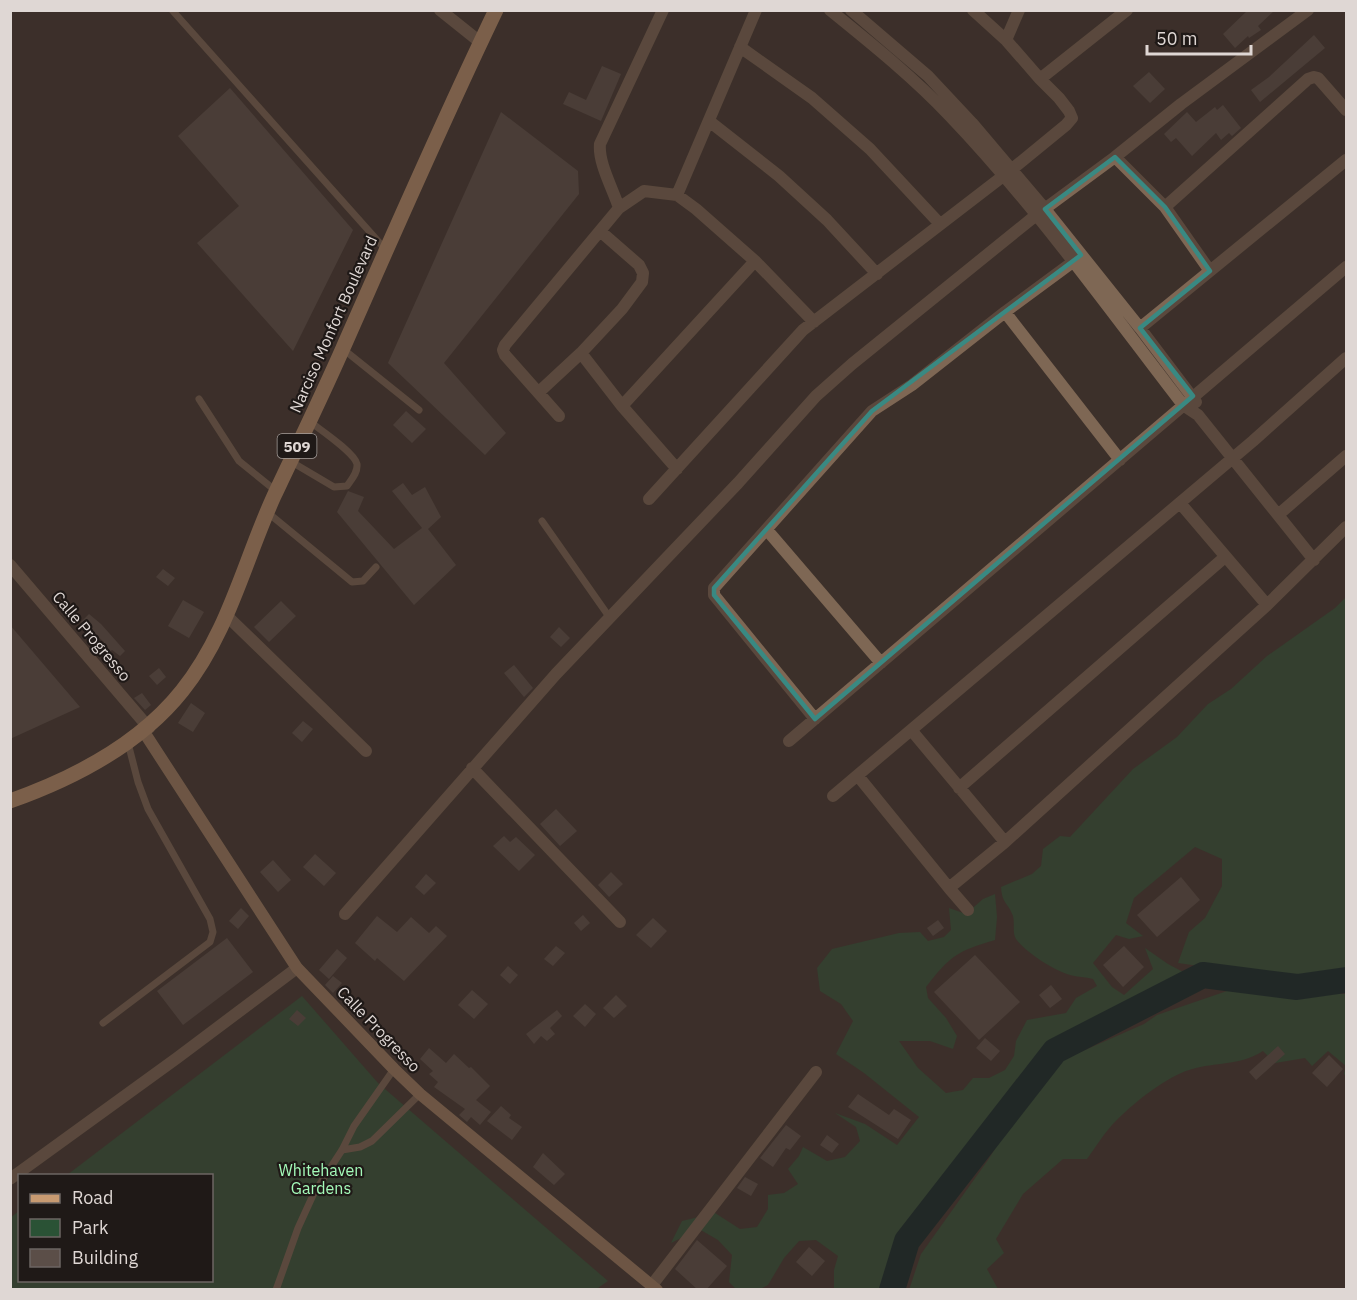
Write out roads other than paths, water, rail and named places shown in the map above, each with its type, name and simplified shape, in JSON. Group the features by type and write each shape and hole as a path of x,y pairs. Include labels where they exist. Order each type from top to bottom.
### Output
{"main road":[{"name":"Narciso Monfort Boulevard","path":"10,801 87,767 128,743 146,730 182,692 194,675 227,616 276,491 343,349 496,10"},
{"name":"Calle Progresso","path":"146,730 297,968 420,1094 655,1287"}],"street":[{"path":"440,10 480,42"},
{"path":"619,208 613,187 599,156 600,144 663,10"},
{"path":"677,195 756,10"},
{"path":"830,10 891,59 1007,173"},
{"path":"851,10 928,76 1077,259 1183,405 1198,415 1314,560"},
{"path":"649,499 803,330 1007,173 1072,118 1059,98 1006,40 974,10"},
{"path":"1006,40 1019,10"},
{"path":"1040,79 1128,10"},
{"path":"345,914 556,674 738,483 816,396 852,364 1040,212 1308,10"},
{"path":"740,47 812,98 870,149 940,224"},
{"path":"1165,207 1308,79 1318,78 1347,110"},
{"path":"709,121 787,183 827,220 877,274"},
{"path":"1115,157 1165,207 1210,271"},
{"path":"1140,328 1347,159"},
{"path":"559,416 505,356 505,345 619,208 644,191 677,195 696,209 755,261 814,322"},
{"path":"539,392 581,353 622,309 642,282 643,273 639,266 600,231"},
{"path":"815,719 713,591 872,411 912,385 1077,259"},
{"path":"1077,259 1140,328 1193,396 1198,415"},
{"path":"622,406 755,261"},
{"path":"789,741 1347,267"},
{"path":"1005,312 1120,460"},
{"path":"581,353 622,406 677,469"},
{"path":"832,796 912,731 1233,458 1347,358"},
{"path":"1278,515 1347,456"},
{"path":"1180,503 1268,605"},
{"path":"949,888 1005,842 1268,605 1347,527"},
{"path":"767,530 881,663"},
{"path":"959,788 1226,557"},
{"name":"Calle Progresso","path":"10,565 146,730"},
{"path":"227,616 366,751"},
{"path":"912,731 1005,842"},
{"path":"472,768 620,922"},
{"path":"858,776 968,910"},
{"path":"10,1179 177,1059 297,968"},
{"path":"655,1287 816,1072"}],"lane":[{"path":"172,10 386,250"},
{"path":"343,349 419,410"},
{"path":"199,399 239,461 276,491"},
{"path":"290,461 334,487 346,486 355,476 357,464 352,455 309,421"},
{"path":"267,512 352,582 363,581 376,567"},
{"path":"542,521 610,618"},
{"path":"103,1023 210,942 213,932 210,919 147,809 128,743"},
{"path":"276,1290 298,1228 314,1193 342,1150 354,1126 394,1069"},
{"path":"342,1150 360,1147 372,1141 420,1094"}],"waterway":[{"path":"892,1290 907,1241 1055,1051 1203,975 1297,987 1346,980"}],"park label":[{"name":"Whitehaven Gardens","path":"321,1179"}]}
